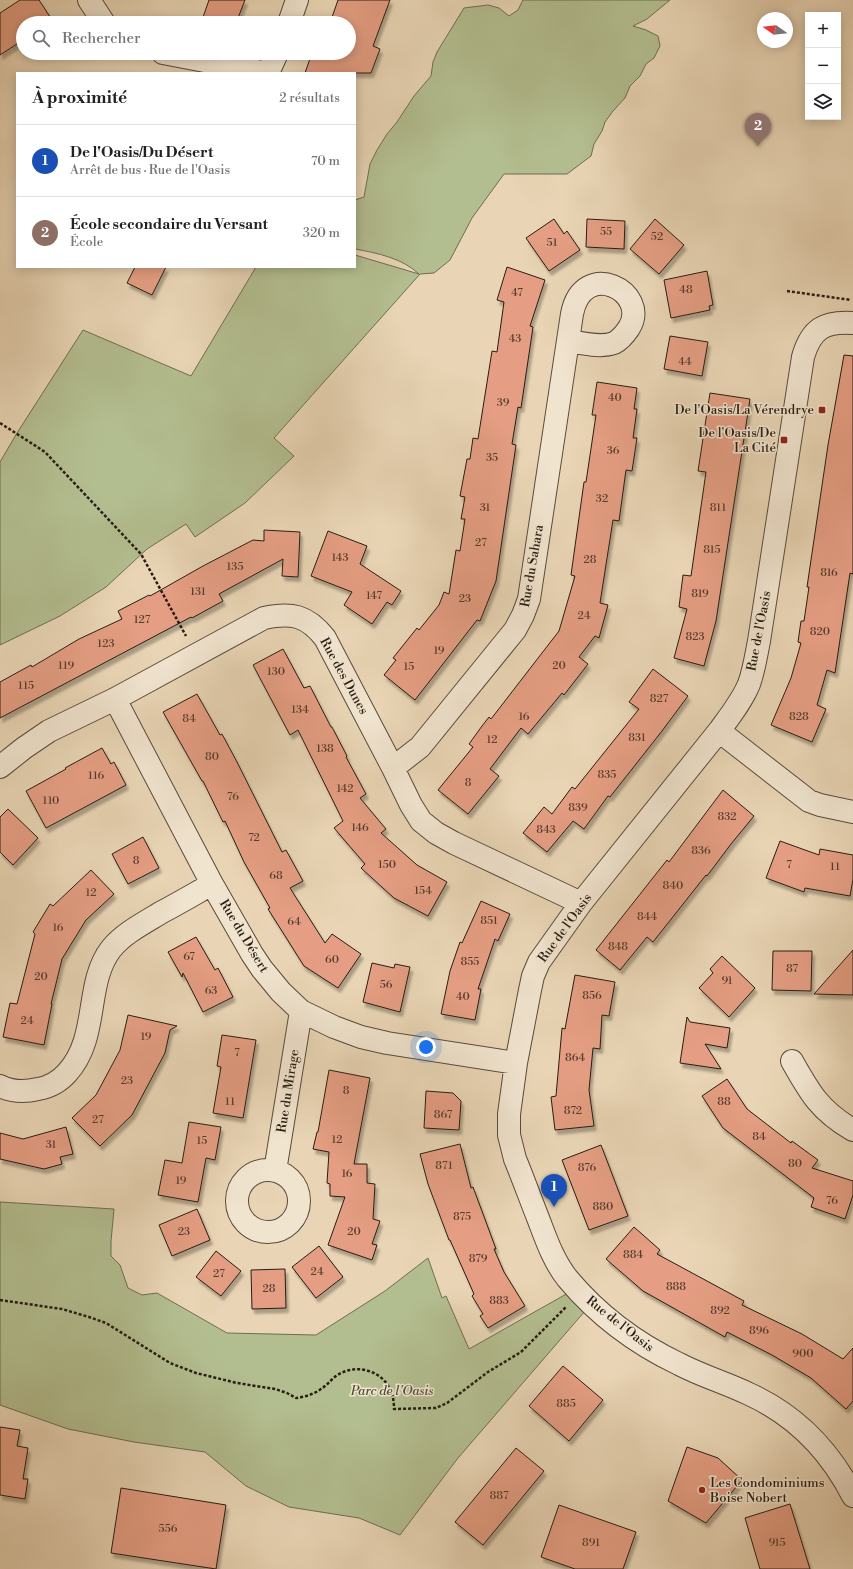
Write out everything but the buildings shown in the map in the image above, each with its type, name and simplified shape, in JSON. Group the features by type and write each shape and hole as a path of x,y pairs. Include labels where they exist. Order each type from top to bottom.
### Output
{"street":[{"path":"88,0 99,16"},
{"path":"291,16 297,0"},
{"path":"187,60 215,68 257,72"},
{"path":"268,72 274,60"},
{"name":"Rue de l'Oasis","path":"853,323 829,324 817,330 807,346 803,357 754,667 748,684 739,702 719,731 581,903 539,962 533,976 516,1063 508,1123 511,1145 548,1244 567,1277 591,1304 651,1349 680,1365 748,1393 781,1411 799,1426 822,1449 845,1481 853,1496"},
{"name":"Rue du Sahara","path":"393,768 420,747 515,630 523,615 529,599 568,341"},
{"name":"Rue des Dunes","path":"0,767 49,731 115,699 264,618 279,615 306,619 317,628 324,638 411,805 422,821 436,833 461,847 581,903"},
{"name":"Rue du Désert","path":"115,699 212,884 262,969 281,992 301,1011 334,1027 360,1037 387,1043 516,1063"},
{"path":"719,731 809,801 820,805 853,812"},
{"path":"0,1086 15,1090 29,1091 45,1088 59,1081 71,1068 82,1052 102,964 111,950 136,927 212,884"},
{"name":"Rue du Mirage","path":"274,1171 301,1011"},
{"path":"792,1061 808,1089 823,1109 853,1130"}],"path":[{"path":"787,291 853,301"},
{"path":"0,423 45,452 141,554 196,655"},
{"path":"0,1300 62,1309 89,1317 106,1323 170,1363 196,1373 236,1383 275,1388 296,1398 324,1387 341,1373 348,1370 364,1369 373,1372 388,1384 392,1392 394,1409 436,1408 447,1403 488,1372 521,1352 580,1292"}],"green space":[{"path":"523,0 670,0 647,19 633,26 658,36 660,46 654,58 646,64 640,76 630,86 625,98 605,122 602,131 594,144 591,156 567,174 504,174 472,218 450,260 434,273 420,274 274,438 294,456 245,503 195,537 186,524 147,549 106,587 60,616 0,645 0,462 83,330 191,376 255,268 356,268 356,255 419,274 412,268 397,260 380,254 356,249 356,200 364,197 370,164 377,150 414,96 431,76 433,62 437,52 464,8 488,5 499,8 509,16 518,10"},
{"name":"Parc de l'Oasis","path":"0,1202 114,1209 111,1256 120,1265 128,1288 142,1295 157,1293 227,1333 316,1335 385,1291 428,1258 442,1298 446,1296 469,1349 577,1288 591,1304 458,1458 400,1535 359,1518 289,1507 246,1486 205,1452 134,1442 68,1429 0,1405"}],"place":[{"name":"École secondaire du Versant","path":"758,146"},
{"name":"De l'Oasis/La Vérendrye","path":"822,410"},
{"name":"De l'Oasis/De La Cité","path":"784,440"},
{"name":"De l'Oasis/Du Désert","path":"554,1207"},
{"name":"Les Condominiums Boise Nobert","path":"702,1490"}]}
